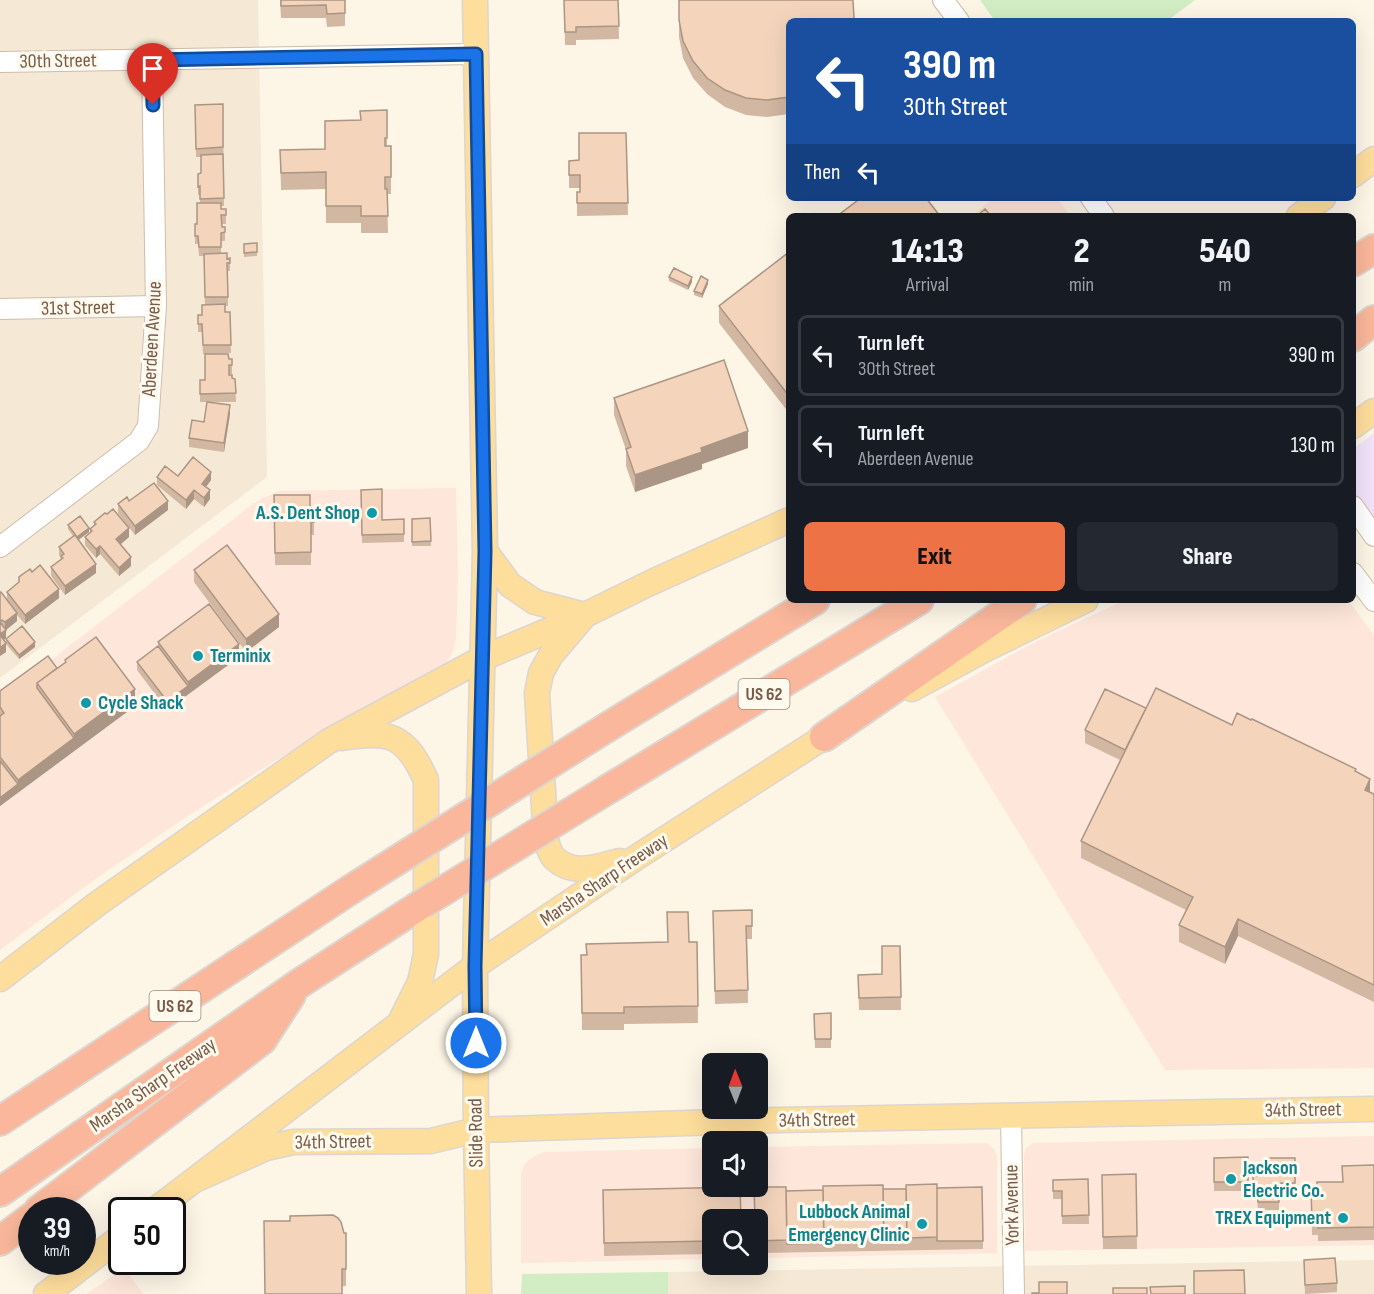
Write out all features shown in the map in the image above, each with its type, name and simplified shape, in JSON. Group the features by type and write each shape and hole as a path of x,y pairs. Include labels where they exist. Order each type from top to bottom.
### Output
{"highway":[{"path":"1356,260 1374,249"},
{"path":"1356,325 1374,313"},
{"path":"1356,335 1374,320"},
{"name":"US 62","path":"0,1121 350,890 606,728 810,603"},
{"name":"Marsha Sharp Freeway","path":"0,1192 341,955 914,603"},
{"path":"824,737 1018,603"},
{"path":"56,1197 262,1040 300,983"},
{"path":"0,1241 18,1227"}],"main road":[{"name":"Slide Road","path":"475,0 485,551 475,966 479,1294"},
{"path":"1356,173 1374,159"},
{"path":"1303,213 1319,201"},
{"path":"1356,424 1374,411"},
{"path":"0,979 98,904 329,741 483,658 585,615 786,521"},
{"path":"485,551 510,585 535,602 585,615"},
{"name":"Marsha Sharp Freeway","path":"173,1197 475,966 637,857 824,737 984,650 1080,603"},
{"path":"585,615 551,656 541,673 537,693 546,840 553,857 583,870 637,857"},
{"path":"329,741 359,735 384,735 401,742 417,760 426,780 426,954 420,982 398,1026"},
{"name":"34th Street","path":"197,1179 279,1144 431,1140 476,1130 779,1120 1374,1109"},
{"path":"46,1294 108,1247"}],"street":[{"path":"943,0 957,18"},
{"name":"30th Street","path":"0,62 476,54"},
{"name":"Aberdeen Avenue","path":"0,547 140,441 148,426 156,306 152,60"},
{"name":"31st Street","path":"0,309 156,306"},
{"path":"1356,510 1374,536"},
{"path":"1356,577 1374,601"},
{"name":"York Avenue","path":"1011,1116 1014,1294"}],"shaded area":[{"path":"0,0 258,0 267,477 0,678"},
{"path":"990,201 1059,201 1069,213 975,213"},
{"path":"1374,433 1374,522 1356,498 1356,447"},
{"path":"456,488 458,578 456,638 454,649 445,664 275,761 186,817 91,882 0,950 0,697 263,498 280,491"},
{"path":"1119,603 1350,603 1374,635 1374,1068 1165,1070 935,697 1035,642"},
{"path":"1374,1136 1374,1245 1025,1251 1024,1155 1026,1148 1033,1143"},
{"path":"988,1144 997,1156 997,1253 768,1258 768,1209 702,1209 702,1259 521,1263 521,1173 524,1165 537,1155 545,1152 702,1148 702,1197 768,1197 768,1147"},
{"path":"1374,1260 1374,1294 668,1294 668,1272 702,1271 702,1275 768,1275 768,1270"},
{"path":"114,1275 129,1275 143,1294 86,1294"}],"green space":[{"path":"980,0 1195,0 1171,18 993,18"},
{"path":"668,1272 668,1294 521,1294 522,1274"}],"building":[{"path":"281,0 345,0 345,13 327,14 326,5 281,6"},
{"path":"564,0 618,0 619,26 576,27 576,32 565,32"},
{"path":"679,0 853,0 854,18 786,18 786,97 767,100 746,98 725,90 707,78 693,61 683,41 679,20"},
{"path":"223,104 223,147 196,149 195,105"},
{"path":"387,110 385,146 391,146 391,177 385,177 388,216 361,216 361,206 326,206 326,172 281,173 280,150 325,149 325,121 361,120 360,111"},
{"path":"579,133 626,133 628,203 577,203 577,192 580,192 580,175 569,175 569,161 579,160"},
{"path":"223,154 224,198 200,199 198,174 201,173 201,155"},
{"path":"857,201 928,201 938,213 841,213"},
{"path":"197,203 221,203 221,209 226,209 226,215 221,215 225,232 221,233 221,247 199,247 198,236 195,236"},
{"path":"257,243 257,252 244,253 244,244"},
{"path":"227,253 227,259 230,258 230,263 227,263 228,297 205,297 204,254"},
{"path":"786,254 786,392 719,306"},
{"path":"674,268 692,277 688,286 669,277"},
{"path":"701,276 708,280 702,294 694,291"},
{"path":"225,304 225,312 230,312 231,345 203,345 202,324 198,324 198,315 202,315 202,305"},
{"path":"205,354 228,354 229,359 232,359 232,365 229,365 229,375 235,379 236,393 200,394 200,380 205,380"},
{"path":"724,360 748,431 701,448 702,452 635,475 626,449 631,447 614,398"},
{"path":"207,402 230,405 224,443 189,438 192,420 204,422"},
{"path":"193,457 211,472 202,484 210,490 204,498 194,490 186,500 157,477 165,466 178,476"},
{"path":"154,483 168,501 135,526 118,504 127,497 129,501"},
{"name":"A.S. Dent Shop","path":"382,489 382,520 404,519 404,534 362,535 361,490"},
{"path":"274,495 310,495 310,514 314,514 314,522 311,522 311,552 275,553"},
{"path":"113,509 129,528 116,539 131,557 119,568 100,546 96,549 85,537 92,531 90,529 96,524 94,522"},
{"path":"80,516 89,528 77,537 68,525"},
{"path":"430,518 431,541 412,542 412,519"},
{"path":"75,535 96,564 65,586 51,567 63,558 61,556 64,554 59,547"},
{"path":"227,545 279,614 246,639 194,570"},
{"path":"40,565 59,589 25,615 7,592 19,582 19,577 30,569 32,572"},
{"path":"0,592 17,613 5,622 2,620 0,622"},
{"name":"Terminix","path":"209,604 239,644 188,682 158,642"},
{"path":"0,622 6,630 0,634"},
{"path":"22,626 35,642 19,655 6,639"},
{"path":"0,635 6,643 0,648"},
{"name":"Cycle Shack","path":"96,637 135,689 74,734 37,683"},
{"path":"158,646 188,686 167,701 137,662"},
{"path":"48,656 57,668 37,683 37,688 74,738 18,780 0,757 0,716 4,713 0,707 0,691"},
{"path":"1156,688 1232,725 1237,713 1252,719 1356,769 1355,771 1370,779 1365,790 1374,794 1374,985 1238,919 1225,947 1179,925 1193,897 1081,841"},
{"path":"1105,689 1146,708 1125,750 1085,730"},
{"path":"0,761 18,784 0,798"},
{"path":"752,910 752,926 746,926 748,990 715,991 713,911"},
{"path":"667,912 688,912 689,942 697,942 698,1006 624,1007 624,1013 582,1013 581,955 587,955 586,944 668,942"},
{"path":"882,946 900,946 901,997 859,998 858,975 882,974"},
{"path":"831,1013 831,1039 815,1039 814,1014"},
{"name":"Jackson Electric Co.","path":"1248,1157 1248,1182 1214,1182 1214,1158"},
{"path":"1269,1158 1295,1158 1295,1183 1281,1183 1281,1186 1278,1186 1279,1202 1258,1202 1257,1189 1253,1189 1253,1176 1257,1176 1257,1169 1269,1169"},
{"name":"TREX Equipment","path":"1374,1165 1374,1227 1318,1228 1318,1222 1312,1222 1311,1188 1317,1188 1317,1182 1343,1182 1342,1166"},
{"path":"1136,1174 1137,1236 1103,1237 1102,1175"},
{"path":"1088,1179 1089,1215 1062,1216 1062,1191 1053,1191 1053,1180"},
{"name":"Lubbock Animal Emergency Clinic","path":"937,1184 937,1237 907,1238 906,1185"},
{"path":"883,1185 884,1238 824,1239 823,1186"},
{"path":"768,1187 786,1187 787,1240 768,1241 768,1209 755,1209 754,1197 768,1197"},
{"path":"982,1187 983,1241 937,1241 937,1188"},
{"path":"702,1188 702,1197 740,1197 741,1209 702,1209 702,1241 604,1243 603,1190"},
{"path":"883,1189 906,1189 907,1242 884,1243"},
{"path":"823,1190 824,1243 787,1244 786,1191"},
{"path":"333,1215 341,1222 344,1233 346,1233 346,1269 342,1269 342,1294 265,1294 264,1221 290,1221 290,1216"},
{"path":"1335,1258 1337,1283 1305,1285 1304,1260"},
{"path":"1244,1270 1245,1294 1194,1294 1194,1271"},
{"path":"1039,1282 1067,1282 1067,1294 1032,1294 1039,1293"},
{"path":"1185,1286 1185,1294 1151,1294 1150,1287"},
{"path":"1113,1288 1147,1288 1147,1294 1113,1294"}],"place":[{"name":"A.S. Dent Shop","path":"372,513"},
{"name":"Terminix","path":"198,656"},
{"name":"Cycle Shack","path":"86,703"},
{"name":"Jackson Electric Co.","path":"1231,1179"},
{"name":"TREX Equipment","path":"1343,1218"},
{"name":"Lubbock Animal Emergency Clinic","path":"922,1224"}],"route":[{"path":"153,105 152,60 476,54 485,551 475,966 476,1043"}]}
